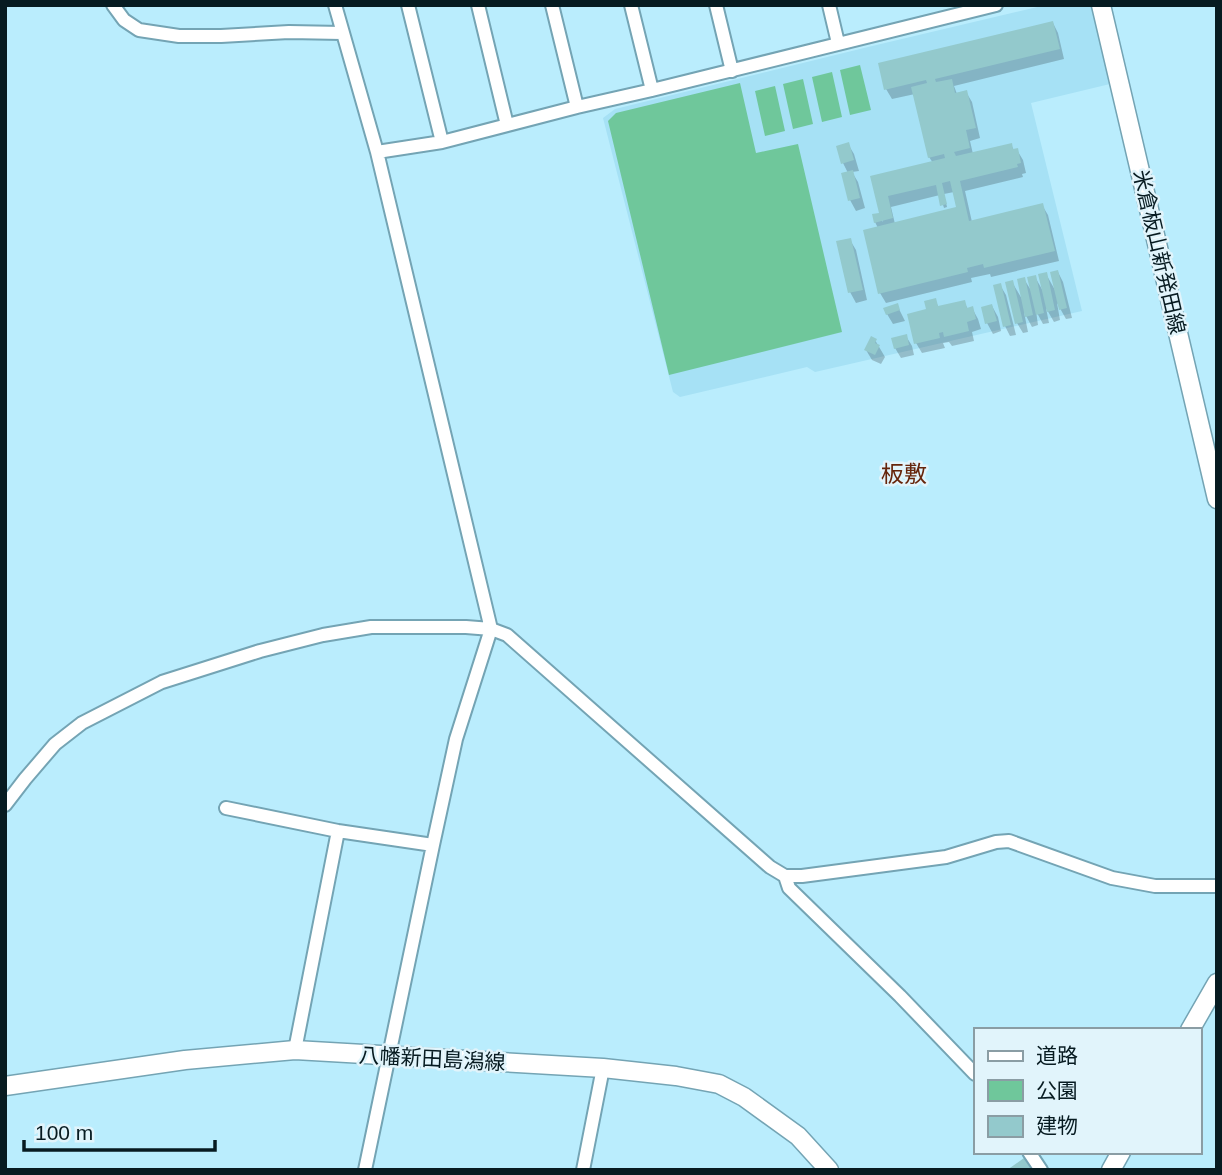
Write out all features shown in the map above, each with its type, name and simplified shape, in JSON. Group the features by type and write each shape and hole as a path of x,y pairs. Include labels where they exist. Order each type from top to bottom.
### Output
{"main road":[{"name":"米倉板山新発田線","path":"1101,5 1217,499"},
{"path":"1191,1028 1217,983"},
{"name":"八幡新田島潟線","path":"5,1086 185,1060 295,1050 676,1076 719,1084 744,1097 797,1136 829,1170"},
{"path":"1111,1170 1120,1154"}],"street":[{"path":"113,5 124,20 139,30 179,36 342,33"},
{"path":"335,5 377,152 491,629 457,739 365,1170"},
{"path":"408,5 442,142"},
{"path":"478,5 507,125"},
{"path":"552,5 577,107"},
{"path":"631,5 652,90"},
{"path":"716,5 732,71"},
{"path":"828,5 838,43"},
{"path":"377,152 442,142 975,8 996,5"},
{"path":"5,805 55,744 82,723 162,682 323,635 371,627 466,627 491,629 508,635 770,867 785,876 946,857 996,842 1009,841 1112,878 1155,886 1217,886"},
{"path":"226,807 338,831 433,845"},
{"path":"295,1050 338,831"},
{"path":"785,876 789,888 900,996 974,1073"},
{"path":"583,1170 603,1069"},
{"path":"1031,1154 1041,1170"}],"shaded area":[{"path":"1046,5 1091,5 1110,84 1031,103 1082,311 815,372 807,367 680,397 673,392 603,118 615,109"}],"green space":[{"path":"860,65 871,110 850,115 840,70"},
{"path":"832,72 842,117 822,122 812,77"},
{"path":"803,79 813,124 793,129 783,84"},
{"path":"740,83 756,153 798,144 842,332 669,375 608,121 616,113"},
{"path":"775,86 785,131 765,136 755,91"}],"building":[{"path":"1053,21 1060,49 935,79 936,82 952,79 955,93 967,90 976,128 966,130 970,148 954,152 956,156 1012,143 1013,149 1018,148 1021,163 1017,164 1018,167 960,181 969,221 1043,203 1055,251 984,268 983,264 967,268 968,272 878,294 863,230 956,207 950,181 942,183 947,204 940,206 936,185 888,196 893,218 874,223 872,214 879,213 870,176 945,158 944,154 928,158 911,87 927,83 926,80 884,90 878,63"},
{"path":"849,142 854,160 841,164 836,146"},
{"path":"853,170 860,198 848,201 841,173"},
{"path":"851,238 863,290 848,293 836,241"},
{"path":"1058,270 1067,308 1059,310 1050,272"},
{"path":"1047,272 1055,310 1047,312 1038,274"},
{"path":"1036,275 1044,313 1036,315 1027,277"},
{"path":"1025,277 1033,315 1025,317 1017,279"},
{"path":"1013,280 1023,322 1015,324 1005,282"},
{"path":"1001,283 1011,325 1003,327 993,285"},
{"path":"936,298 938,306 965,300 967,308 973,306 976,319 967,322 969,331 944,337 943,332 939,333 940,338 914,344 907,314 926,309 924,301"},
{"path":"898,303 900,310 886,315 883,308"},
{"path":"992,304 997,321 985,324 981,307"},
{"path":"907,334 909,345 894,349 891,338"},
{"path":"871,336 877,339 875,343 880,345 875,355 864,350"},
{"path":"1024,1158 1032,1170 1007,1170"}],"district":[{"name":"板敷","path":"904,474"}]}
